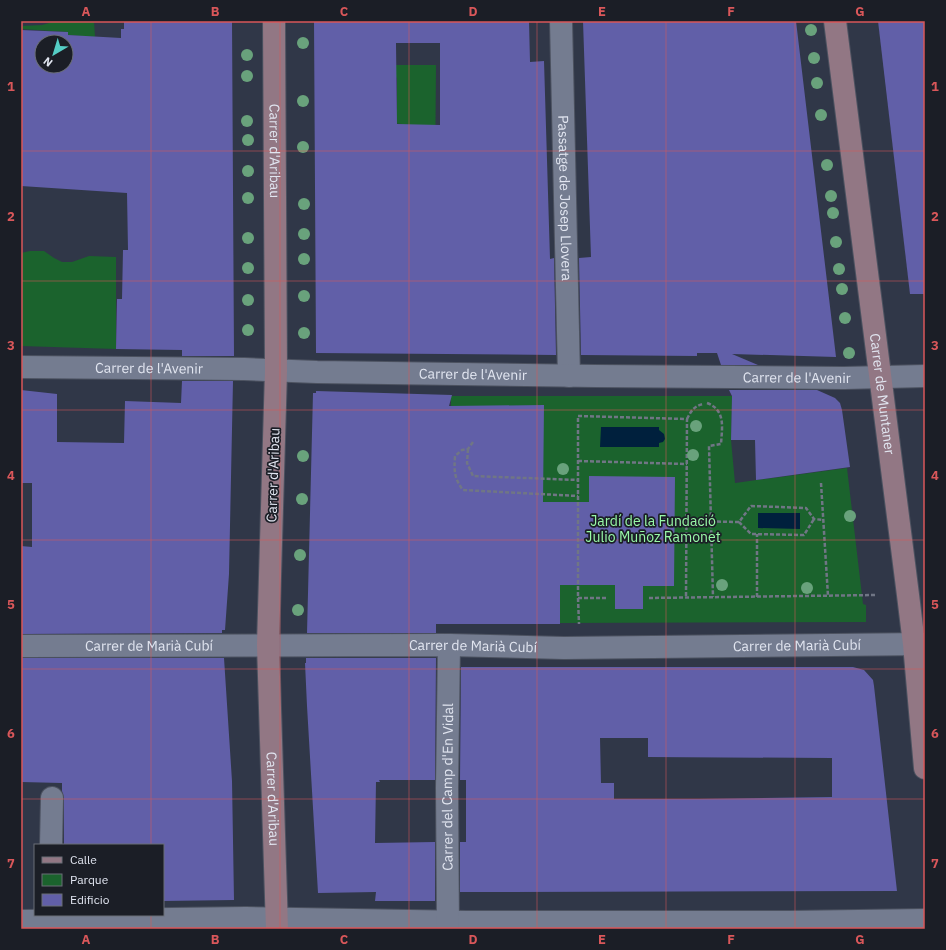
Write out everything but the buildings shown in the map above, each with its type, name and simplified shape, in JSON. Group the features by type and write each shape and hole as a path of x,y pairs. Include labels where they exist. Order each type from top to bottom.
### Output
{"street":[{"name":"Carrer d'Aribau","path":"274,21 276,371 268,645 276,924"},
{"name":"Passatge de Josep Llovera","path":"561,21 569,376"},
{"name":"Carrer de Muntaner","path":"835,21 879,378 888,429 919,644 925,768"},
{"name":"Carrer de l'Avenir","path":"21,367 244,369 276,371 569,376 879,378 925,376"},
{"name":"Carrer de Marià Cubí","path":"21,646 449,645 564,648 919,644"},
{"name":"Carrer del Camp d'En Vidal","path":"448,925 447,788 449,645"},
{"path":"51,844 52,798"},
{"path":"21,921 50,918 276,924 448,925 925,920"}],"path":[{"path":"686,597 687,420 690,412 696,406 705,403 714,406 720,412 722,426 721,444 709,446 713,597"},
{"path":"580,629 578,598 578,416 687,420"},
{"path":"473,442 468,449 467,463 473,476 578,480"},
{"path":"468,449 462,450 455,456 454,469 457,482 463,490 578,496"},
{"path":"578,461 687,464"},
{"path":"821,483 828,596"},
{"path":"739,522 751,506 806,508 814,519 823,520"},
{"path":"687,522 739,522 751,534 804,535 814,519"},
{"path":"757,534 757,597"},
{"path":"649,598 878,595"},
{"path":"578,598 606,598"}],"green space":[{"path":"56,21 94,21 95,37 74,35 74,34 68,34 68,32 21,29 21,26 42,25"},
{"path":"391,65 436,65 435,181 403,181 402,124 392,123 397,109 397,79"},
{"path":"30,251 44,251 62,262 72,262 89,256 116,257 116,349 21,346 21,253"},
{"name":"Jardí de la Fundació Julio Muñoz Ramonet","path":"451,396 732,396 731,440 735,483 847,468 863,604 866,605 866,622 560,623 559,509 451,502"}],"water":[{"path":"601,427 659,427 659,430 664,434 665,439 663,442 659,443 659,447 600,447"},
{"path":"758,513 800,513 800,529 758,528"}]}
